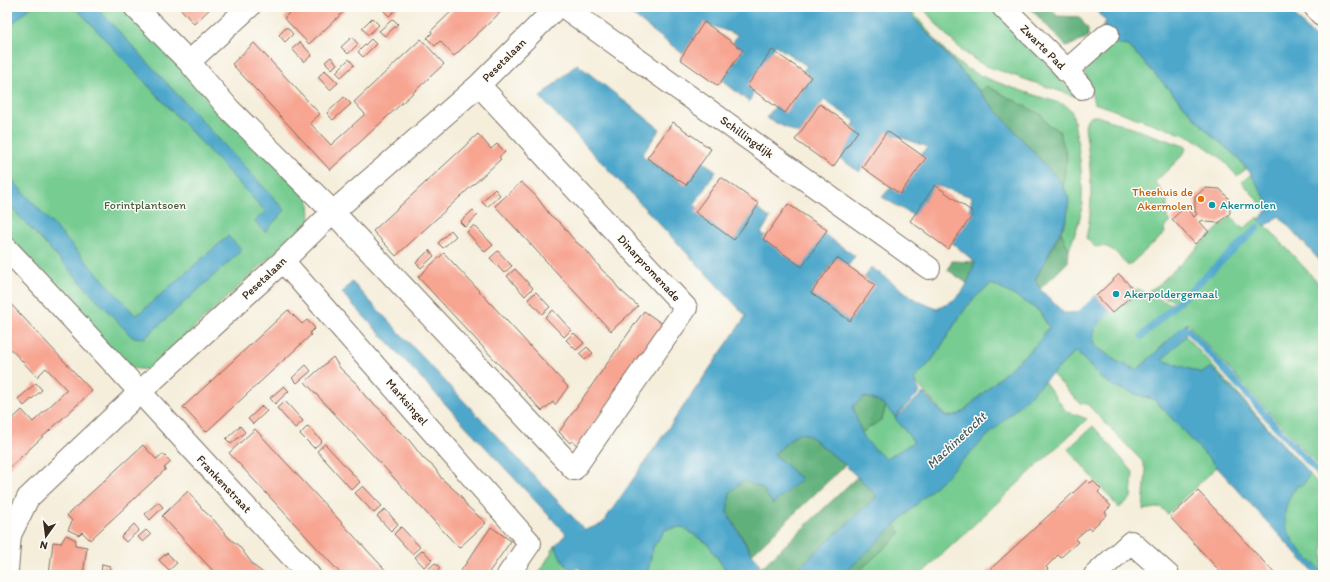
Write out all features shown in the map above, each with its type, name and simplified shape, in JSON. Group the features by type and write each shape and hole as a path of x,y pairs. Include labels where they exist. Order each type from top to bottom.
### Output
{"street":[{"path":"136,7 189,62 229,109 333,212"},
{"path":"189,62 249,7"},
{"name":"Pesetalaan","path":"7,570 10,535 28,498 141,391 283,261 333,212 479,85 557,7"},
{"name":"Schillingdijk","path":"564,7 929,268"},
{"name":"Zwarte Pad","path":"1003,7 1082,88"},
{"path":"1315,7 1323,16"},
{"path":"1066,71 1108,34"},
{"name":"Dinarpromenade","path":"333,212 574,469 686,308 479,85"},
{"path":"7,249 141,391"},
{"name":"Marksingel","path":"283,261 530,543 508,575"},
{"name":"Frankenstraat","path":"141,391 215,474 309,575"},
{"path":"1095,575 1131,542 1168,575"}],"green space":[{"name":"Forintplantsoen","path":"7,7 127,7 309,200 310,220 149,370 128,368 7,235"},
{"path":"904,7 908,7 944,49 957,62 967,69 994,81 1065,105 1070,109 1073,115 1077,139 1082,200 1080,217 1069,250 1061,232 1067,218 1052,171"},
{"path":"922,7 996,7 1077,97 986,66 976,61 943,32"},
{"path":"1029,7 1050,7 1057,16 1079,17 1088,29 1088,37 1067,47"},
{"path":"1112,39 1119,45 1129,46 1210,134 1236,156 1246,169 1237,176 1220,157 1193,138 1094,103 1084,70 1091,59"},
{"path":"987,86 1042,115 1048,125 1059,130 1067,156 1063,185 979,91"},
{"path":"1090,116 1097,116 1187,147 1183,155 1155,182 1167,197 1167,218 1170,222 1164,229 1165,233 1128,266 1110,248 1101,246 1095,247 1086,238 1089,224 1091,182 1085,126 1087,119"},
{"path":"1251,174 1270,206 1267,211 1242,182"},
{"path":"1231,216 1243,229 1258,217 1323,288 1323,471 1188,324 1137,370 1116,361 1093,344 1094,329 1138,288 1149,296 1179,306 1183,304 1148,291 1157,286"},
{"path":"1061,232 1069,250 1068,262 1040,289 1035,280"},
{"path":"952,261 975,262 968,284 948,270"},
{"path":"992,284 1039,311 1049,328 1037,344 960,414 946,417 913,379 931,361 972,301"},
{"path":"1186,336 1323,489 1323,572 1303,554 1291,539 1287,530 1283,513 1291,493 1153,369"},
{"path":"1076,351 1101,378 1115,387 1155,400 1217,467 1167,514 1161,507 1143,510 1146,471 1142,461 1087,404 1080,403 1052,374"},
{"path":"1044,381 1066,411 1087,419 920,575 855,575 900,533 895,525"},
{"path":"864,397 876,400 886,405 882,419 861,433 853,406"},
{"path":"886,405 914,442 886,459 867,444 861,433 882,419"},
{"path":"1093,426 1133,472 1131,498 1119,508 1068,449"},
{"path":"798,433 807,434 845,465 752,554 727,512 730,492 743,480 762,488 801,479 774,454"},
{"path":"857,477 877,496 791,575 767,575 762,567"},
{"path":"895,525 901,533 855,575 842,575"},
{"path":"682,527 707,543 729,575 647,575 653,547 666,529"},
{"path":"555,546 564,563 574,573 572,575 538,575"}],"water":[{"path":"7,7 31,7 7,28"},
{"path":"75,7 96,7 285,210 265,232 255,221 265,211"},
{"path":"629,7 904,7 1063,185 1069,199 1067,218 1035,280 1040,289 1064,313 1089,312 1094,308 1100,315 1095,319 1093,344 1116,361 1137,370 1187,323 1186,336 1162,360 1202,373 1211,367 1310,474 1303,485 1297,486 1289,499 1285,511 1286,522 1289,533 1295,543 1323,572 1323,575 1316,575 1155,400 1115,387 1101,378 1076,351 843,575 791,575 877,496 845,465 807,434 798,433 774,454 801,479 773,504 762,488 743,481 730,492 727,512 747,547 767,575 729,575 707,543 682,527 666,529 653,547 647,575 586,575 578,567 574,573 563,562 555,546 566,534 342,293 352,282 585,530 602,524 746,316 540,97 577,64 660,129 642,155 679,181 695,156 716,171 694,205 731,230 749,203 770,218 761,233 798,258 824,234 855,256 848,266 836,258 811,293 844,312 871,267 916,300 937,309 953,300 962,292 969,280 975,262 950,241 969,213 972,197 935,185 914,216 882,197 928,147 887,131 859,172 841,159 855,121 824,100 799,134 766,118 807,66 775,45 749,102 723,81 711,75 738,35 704,23 683,54 627,11","holes":["992,284 1039,311 1049,327 1037,344 960,414 946,417 923,393 895,418 914,442 886,459 868,442 864,436 858,424 853,406 864,397 869,398 878,401 895,417 920,392 914,379 931,361 965,310 981,292"]},
{"path":"1092,7 1287,7 1323,46 1323,264 1279,216 1265,226 1259,220 1270,206 1251,174 1236,156 1210,134 1129,46 1119,45 1102,28 1106,21"},
{"path":"7,174 136,316 228,236 242,250 145,338 132,337 7,203"}],"building":[{"path":"179,7 212,7 194,24"},
{"path":"295,7 349,7 309,44 284,18"},
{"path":"385,7 399,7 389,16 382,9"},
{"path":"456,7 506,7 454,56 440,41 435,46 427,38 432,33 431,31"},
{"path":"372,18 379,25 368,35 362,28"},
{"path":"393,19 398,24 385,36 379,31"},
{"path":"704,22 743,50 718,86 680,59"},
{"path":"287,27 293,34 285,42 279,35"},
{"path":"352,37 358,44 348,54 341,47"},
{"path":"371,39 376,44 363,57 358,52"},
{"path":"421,39 444,64 330,170 232,64 254,43 320,114 310,123 331,145 365,114 354,102"},
{"path":"300,42 312,55 304,62 292,49"},
{"path":"772,50 811,77 785,113 747,86"},
{"path":"331,57 337,64 332,69 325,62"},
{"path":"349,59 354,65 341,77 336,72"},
{"path":"325,70 338,83 330,90 318,77"},
{"path":"344,97 351,104 333,120 327,113"},
{"path":"820,104 858,131 833,167 795,140"},
{"path":"673,122 711,149 686,185 647,158"},
{"path":"887,131 926,158 900,194 862,167"},
{"path":"478,134 491,149 497,144 505,152 499,157 501,159 396,256 373,231"},
{"path":"721,177 759,204 734,240 695,212"},
{"path":"521,182 536,196 550,215 560,223 576,242 586,250 619,289 638,306 611,331 495,206"},
{"path":"935,185 974,213 948,249 910,221"},
{"path":"1205,188 1220,189 1229,199 1230,213 1219,223 1205,222 1203,220 1200,222 1209,232 1195,244 1172,219 1185,207 1194,217 1197,214 1195,211 1195,197"},
{"path":"495,189 500,195 487,207 482,202"},
{"path":"788,204 827,230 802,267 763,239"},
{"path":"473,210 478,215 465,227 460,222"},
{"path":"474,225 493,245 485,252 467,232"},
{"path":"451,230 456,236 443,248 438,243"},
{"path":"429,250 434,256 421,268 416,263"},
{"path":"498,251 512,266 504,273 490,258"},
{"path":"444,253 568,387 555,405 553,402 542,411 418,277"},
{"path":"837,258 875,285 850,321 811,293"},
{"path":"515,269 533,288 525,296 507,276"},
{"name":"Akerpoldergemaal","path":"1119,274 1136,292 1112,313 1096,296"},
{"path":"536,292 550,307 542,314 528,299"},
{"path":"7,300 92,391 7,470 7,424 22,410 33,422 67,390 46,368 37,377 7,345"},
{"path":"288,310 302,324 307,320 315,328 310,333 311,335 206,432 183,407"},
{"path":"553,310 571,330 564,337 545,317"},
{"path":"644,311 664,325 578,446 572,441 570,443 559,432"},
{"path":"574,333 584,343 576,350 566,340"},
{"path":"587,347 593,353 585,360 579,354"},
{"path":"333,357 340,368 358,385 365,396 383,412 391,424 409,440 424,459 434,467 442,479 460,495 467,506 486,523 459,548 305,382"},
{"path":"306,365 311,371 297,383 292,378"},
{"path":"36,383 42,390 24,406 18,399"},
{"path":"284,386 289,391 275,404 270,398"},
{"path":"285,401 303,421 295,428 277,408"},
{"path":"262,406 267,411 253,424 248,419"},
{"path":"240,426 245,432 231,444 226,439"},
{"path":"308,426 322,441 314,448 300,434"},
{"path":"255,429 390,575 342,575 229,453"},
{"path":"325,444 360,482 352,490 317,451"},
{"path":"143,445 156,459 163,454 171,462 164,468 166,469 90,540 82,532 79,535 68,530 72,521 67,515"},
{"path":"1087,480 1090,483 1093,481 1101,489 1098,492 1111,506 1105,512 1107,515 1090,530 1088,528 1075,539 1078,542 1061,557 1058,555 1046,567 1048,569 1041,575 984,575"},
{"path":"363,486 382,506 374,513 355,493"},
{"path":"188,491 229,538 239,546 254,566 266,575 217,575 162,516"},
{"path":"1198,491 1276,575 1223,575 1170,517"},
{"path":"158,502 163,507 150,520 145,514"},
{"path":"385,509 398,524 391,531 377,516"},
{"path":"134,524 139,530 126,542 121,537"},
{"path":"401,527 420,547 412,554 394,534"},
{"path":"491,527 511,541 487,575 458,575"},
{"path":"146,530 151,535 143,542 138,537"},
{"path":"66,535 76,540 75,545 87,547 83,575 49,575 53,542 61,543"},
{"path":"423,550 432,560 424,567 415,557"},
{"path":"167,553 177,563 169,570 159,560"},
{"path":"435,563 440,568 435,575 431,575 427,570"},
{"path":"102,564 110,566 109,575 101,574"}],"waterway":[{"path":"1142,336 1258,227"},
{"name":"Machinetocht","path":"1073,332 1103,304"},
{"path":"1179,334 1183,330 1188,330 1323,478"}],"place":[{"name":"Theehuis de Akermolen","path":"1201,199"},
{"name":"Akermolen","path":"1212,205"},
{"name":"Akerpoldergemaal","path":"1116,294"}]}
